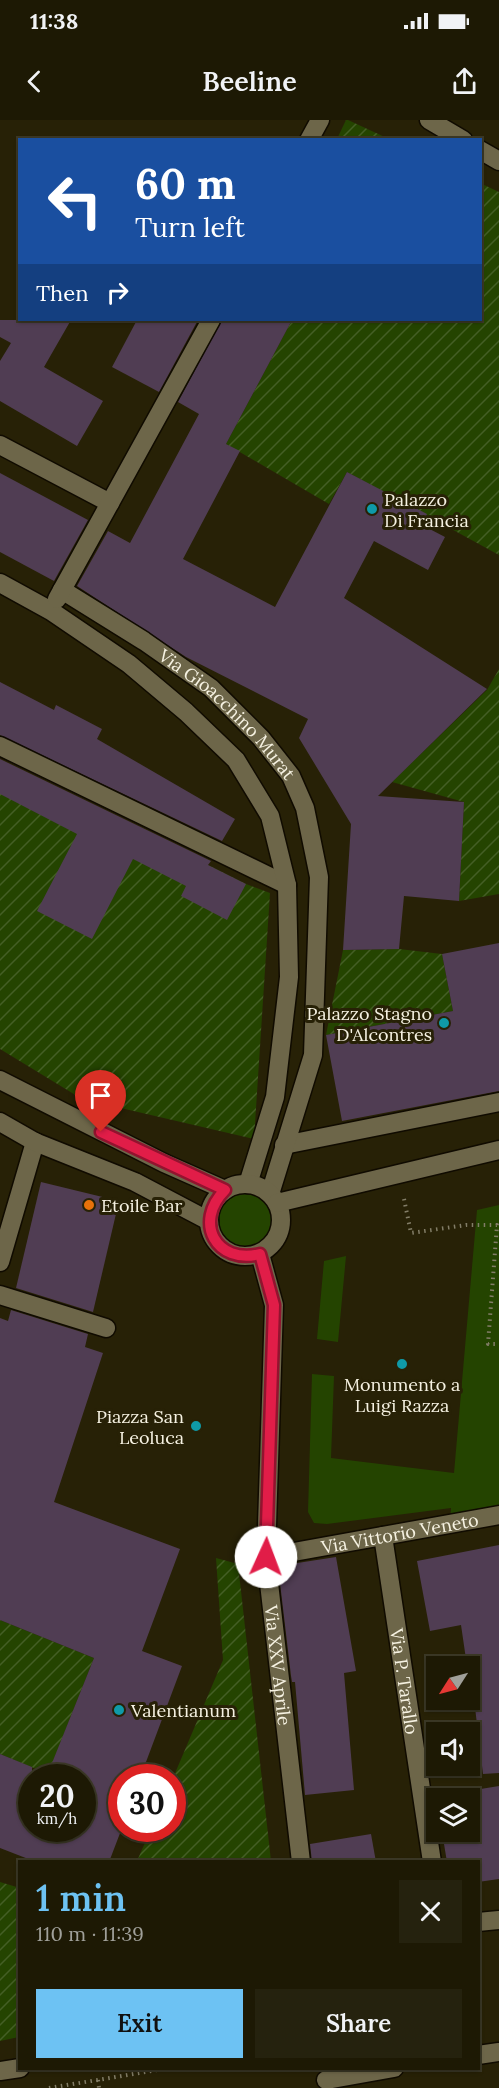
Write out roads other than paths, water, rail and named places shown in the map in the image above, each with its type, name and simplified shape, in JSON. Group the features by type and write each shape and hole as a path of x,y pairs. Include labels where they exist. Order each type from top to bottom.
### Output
{"street":[{"path":"310,138 320,120"},
{"path":"429,120 460,138"},
{"path":"482,151 499,161"},
{"path":"51,610 209,321"},
{"path":"0,445 110,503"},
{"name":"Via Gioacchino Murat","path":"0,583 51,610 129,664 186,712 236,760 270,816 287,885 289,976 275,1096 248,1184"},
{"name":"Via Gioacchino Murat","path":"62,590 144,641 211,688 261,738 291,776 305,808 319,877 313,1055 285,1145 273,1198"},
{"path":"0,746 287,885"},
{"path":"0,1080 164,1163 225,1190"},
{"path":"285,1145 499,1102"},
{"path":"0,1122 35,1142 135,1182 209,1221"},
{"path":"0,1262 35,1142"},
{"path":"273,1198 499,1150"},
{"path":"248,1184 273,1198 281,1214 281,1227 273,1242 260,1254 248,1257 226,1251 217,1243 209,1221 217,1199 225,1190 236,1185 248,1184"},
{"name":"Via XXV Aprile","path":"260,1254 274,1305 266,1557 301,1860"},
{"path":"0,1295 106,1328"},
{"name":"Via Vittorio Veneto","path":"266,1557 499,1515"},
{"name":"Via P. Tarallo","path":"383,1536 432,1860"},
{"path":"480,1922 499,1920"},
{"path":"480,2055 499,2052"},
{"path":"0,2071 18,2068"},
{"path":"325,2079 381,2070"}],"place":[{"name":"Palazzo Di Francia","path":"372,509"},
{"name":"Palazzo Stagno D'Alcontres","path":"444,1023"},
{"name":"Etoile Bar","path":"89,1205"},
{"name":"Monumento a Luigi Razza","path":"402,1364"},
{"name":"Piazza San Leoluca","path":"196,1426"},
{"name":"Valentianum","path":"119,1710"}]}
